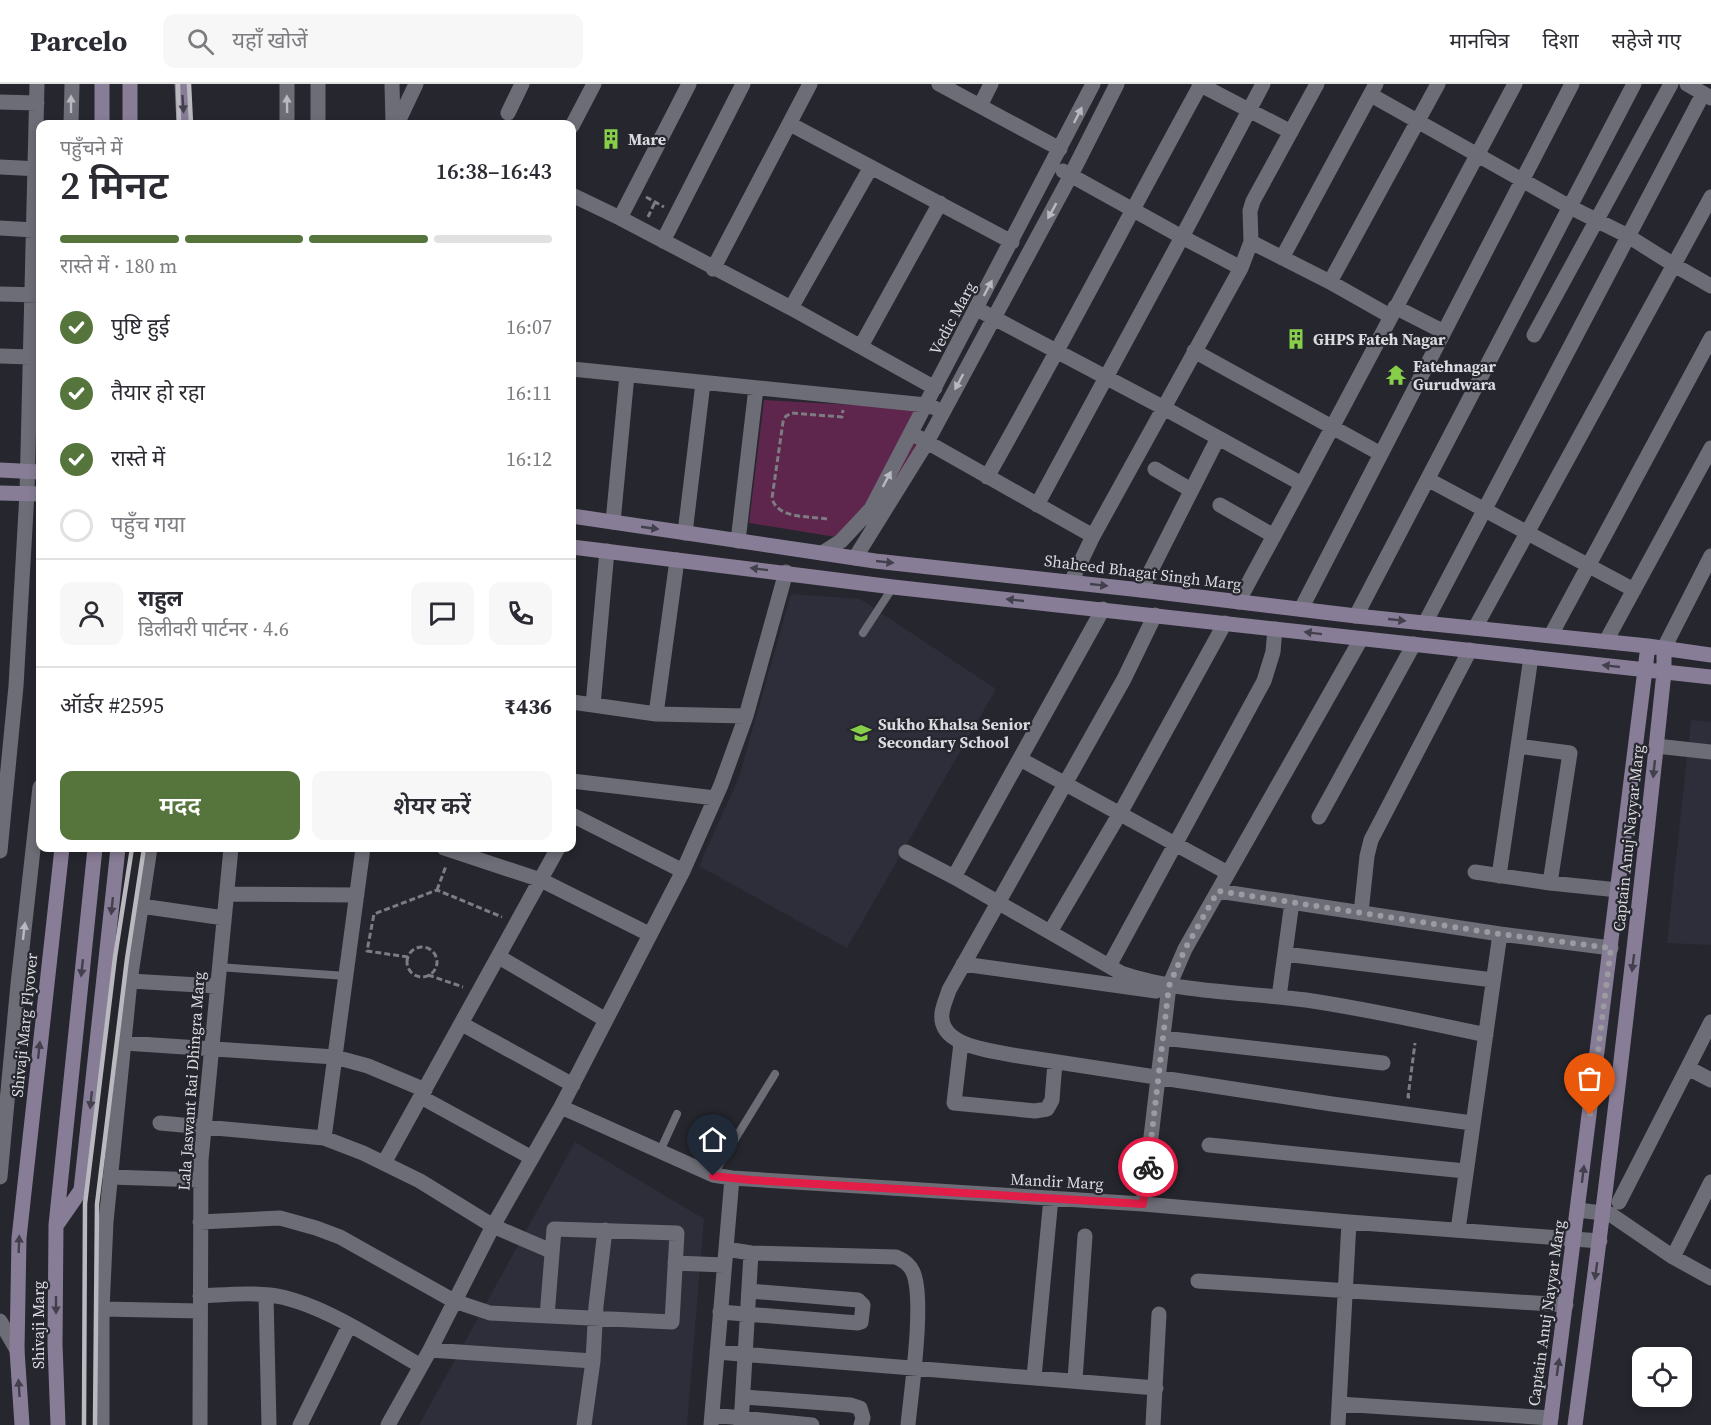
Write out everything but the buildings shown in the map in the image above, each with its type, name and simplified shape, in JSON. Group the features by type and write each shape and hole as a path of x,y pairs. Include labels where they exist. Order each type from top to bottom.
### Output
{"main road":[{"path":"102,84 102,120"},
{"path":"130,84 130,120"},
{"path":"182,84 184,120"},
{"path":"0,470 34,471"},
{"path":"0,493 34,494"},
{"name":"Shaheed Bhagat Singh Marg","path":"576,517 855,558 1356,616 1648,645 1711,655"},
{"path":"576,547 892,587 1711,677"},
{"name":"Captain Anuj Nayyar Marg","path":"1550,1421 1575,1238 1648,645"},
{"name":"Captain Anuj Nayyar Marg","path":"1575,1425 1600,1242 1635,950 1664,672 1664,648"},
{"name":"Shivaji Marg Flyover","path":"17,1350 19,1238 62,852"},
{"path":"56,1225 95,852"},
{"path":"56,1225 81,1190 118,852"},
{"name":"Shivaji Marg","path":"56,1225 55,1344 58,1425"},
{"name":"Shivaji Marg","path":"17,1350 22,1425"}],"street":[{"path":"37,84 37,120"},
{"path":"71,120 72,84"},
{"path":"286,84 287,120"},
{"path":"318,84 318,120"},
{"path":"392,84 395,120"},
{"path":"397,120 416,84"},
{"path":"508,113 522,84"},
{"path":"575,120 594,84"},
{"path":"620,218 689,84"},
{"path":"663,241 743,84"},
{"path":"713,269 810,84"},
{"path":"939,84 1060,148"},
{"path":"980,106 992,84"},
{"name":"Vedic Marg","path":"822,553 842,542 871,509 1093,84"},
{"path":"855,558 927,442 1071,175 1117,84"},
{"path":"987,477 1058,352 1200,84 1291,132"},
{"path":"1037,505 1263,84"},
{"path":"1071,582 1093,536 1241,268 1251,242 1250,211 1253,201 1317,84"},
{"path":"1330,282 1438,84"},
{"path":"1238,602 1476,153 1515,84"},
{"path":"1301,609 1572,84"},
{"path":"1356,616 1635,84"},
{"path":"1534,335 1671,84"},
{"path":"1425,623 1628,236 1707,96 1687,84"},
{"path":"1282,258 1374,89 1418,121 1570,207 1628,236 1711,286"},
{"path":"0,102 37,103"},
{"path":"790,124 1012,242"},
{"path":"1052,165 1241,268"},
{"path":"0,167 36,169"},
{"path":"791,308 871,167"},
{"path":"0,851 5,751 16,686 34,494 30,357 36,295 34,230 36,189"},
{"path":"576,197 791,308 935,388"},
{"path":"1475,628 1711,197"},
{"path":"861,346 940,203"},
{"path":"0,228 34,230"},
{"path":"1251,242 1392,312 1444,332"},
{"path":"0,294 36,295"},
{"path":"977,309 1302,484"},
{"path":"1551,635 1711,338"},
{"path":"1194,351 1381,454"},
{"path":"0,356 30,357"},
{"path":"576,369 926,405 944,410"},
{"path":"613,522 627,375"},
{"path":"685,533 703,382"},
{"path":"738,540 756,388"},
{"path":"912,434 1093,536"},
{"path":"1141,590 1218,438"},
{"path":"1606,641 1711,448"},
{"path":"1155,469 1191,490"},
{"path":"1429,480 1634,590"},
{"path":"1221,505 1274,536"},
{"path":"593,705 607,551"},
{"path":"1664,648 1711,556"},
{"path":"656,714 677,560"},
{"path":"388,1425 430,1350 493,1226 573,1085 683,871 715,798 746,716 786,573"},
{"path":"954,878 1103,609"},
{"path":"1155,615 1124,679 949,990 941,1014 944,1026 951,1038 961,1043 1012,1055 1472,1123"},
{"path":"1050,932 1120,813 1225,623"},
{"path":"1109,966 1264,681 1273,652 1275,629"},
{"path":"1143,1204 1169,986 1185,949 1361,639"},
{"path":"1319,817 1414,644"},
{"path":"1361,913 1371,840 1470,650"},
{"path":"1499,876 1531,657"},
{"path":"0,686 16,686"},
{"path":"576,703 656,714 746,716"},
{"path":"1518,746 1570,753 1550,883"},
{"path":"1656,746 1711,752"},
{"path":"1020,759 1228,873"},
{"path":"576,781 715,798"},
{"path":"0,1177 6,1053 36,818"},
{"path":"576,820 683,871"},
{"path":"102,1425 102,1310 110,1177 130,981 149,852"},
{"name":"Lala Jaswant Rai Dhingra Marg","path":"200,1425 200,1180 216,986 231,852"},
{"path":"324,1138 362,852"},
{"path":"457,852 541,880 649,934"},
{"path":"384,1163 556,852"},
{"path":"906,852 1121,973 1143,981 1169,986 1279,997 1390,1015 1486,1035"},
{"path":"1475,872 1618,890"},
{"path":"1218,891 1500,934 1611,948"},
{"path":"226,894 357,895"},
{"path":"1279,997 1292,902"},
{"path":"141,906 224,918"},
{"path":"1458,1230 1500,934"},
{"path":"1285,954 1494,980"},
{"path":"499,957 606,1020"},
{"path":"963,964 1154,993 1169,986"},
{"path":"130,981 216,986"},
{"path":"1619,1202 1711,1022"},
{"path":"462,1024 573,1085"},
{"path":"1163,1038 1383,1063"},
{"path":"124,1043 335,1057 368,1066 423,1094 532,1158"},
{"path":"961,1043 954,1103 1035,1111 1047,1109 1052,1100 1055,1062"},
{"path":"1688,1068 1711,1080"},
{"name":"Mandir Marg","path":"561,1107 713,1176 1143,1204 1575,1238 1600,1242"},
{"path":"160,1123 324,1138 384,1163 420,1181 493,1226 551,1251"},
{"path":"1209,1145 1466,1171"},
{"path":"110,1177 200,1180"},
{"path":"732,1178 711,1420 812,1425"},
{"path":"1673,1257 1711,1182"},
{"path":"1034,1377 1051,1198"},
{"path":"1578,1210 1610,1214 1673,1257 1711,1278"},
{"path":"201,1222 280,1218 316,1228 340,1237 454,1301 490,1313 547,1316 595,1318 672,1322 677,1233 554,1229 547,1316"},
{"path":"1338,1425 1349,1222"},
{"path":"584,1425 593,1360 595,1318 605,1230"},
{"path":"1075,1380 1085,1236"},
{"path":"726,1249 751,1253 896,1257 904,1261 913,1272 917,1298 914,1368 908,1425"},
{"path":"742,1422 751,1253"},
{"path":"675,1263 724,1265"},
{"path":"1198,1281 1566,1305"},
{"path":"720,1312 861,1322 863,1305 858,1300 749,1291"},
{"path":"102,1310 200,1304 266,1295 310,1306 421,1366"},
{"path":"266,1295 269,1425"},
{"path":"1153,1425 1159,1314"},
{"path":"0,1321 17,1350"},
{"path":"300,1425 349,1326"},
{"path":"430,1350 593,1360"},
{"path":"717,1352 1156,1388"},
{"path":"744,1397 851,1405 862,1411 861,1425"},
{"path":"1339,1404 1550,1421"}],"lane":[{"path":"862,633 892,587"},
{"path":"218,967 346,975"},
{"path":"713,1176 775,1074"},
{"path":"660,1151 677,1114"}],"path":[{"path":"827,519 789,514 778,510 774,504 772,498 783,422 792,412 842,417"},
{"path":"437,890 447,852"},
{"path":"408,957 367,951 374,914 437,890 507,919"},
{"path":"418,947 432,950 436,958 437,963 433,972 428,975 414,974 408,966 408,957 418,947"},
{"path":"428,975 470,990"},
{"path":"1415,1043 1408,1097 1419,1098"}],"shaded area":[{"path":"764,400 928,409 898,495 848,539 749,523"},
{"name":"Sukho Khalsa Senior Secondary School","path":"791,594 860,599 996,689 847,948 699,866 739,777"},
{"path":"1691,720 1711,722 1711,945 1667,943"},
{"path":"575,1142 704,1219 687,1425 419,1425"}],"railway":[{"path":"178,84 179,120"},
{"path":"189,84 191,120"},
{"path":"84,1425 85,1204 115,957 131,852"},
{"path":"95,1425 97,1204 127,959 143,852"}],"way so far":[{"path":"1148,1167 1169,986 1185,949 1218,891 1500,934 1611,948 1590,1115"}],"place":[{"name":"Mare","path":"611,139"},
{"name":"GHPS Fateh Nagar","path":"1296,339"},
{"name":"Fatehnagar Gurudwara","path":"1396,375"},
{"name":"Sukho Khalsa Senior Secondary School","path":"861,733"}],"route":[{"path":"713,1176 1143,1204 1148,1167"}]}
